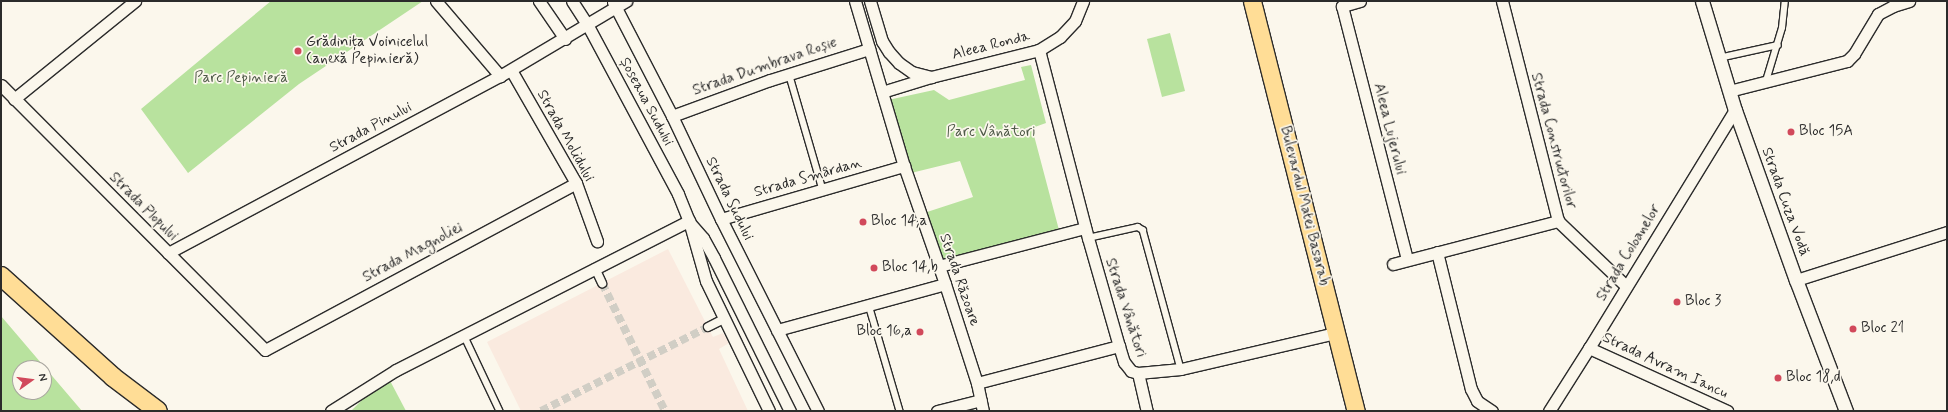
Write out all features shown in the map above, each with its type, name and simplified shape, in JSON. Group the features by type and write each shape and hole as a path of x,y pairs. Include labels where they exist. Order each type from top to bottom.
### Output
{"highway":[{"path":"1,276 25,300 113,377 158,411"},
{"path":"113,377 144,411"}],"main road":[{"name":"Bulevardul Matei Basarab","path":"1252,1 1356,411"}],"street":[{"path":"14,99 135,1"},
{"path":"436,1 500,76"},
{"path":"539,1 565,39"},
{"name":"Șoseaua Sudului","path":"572,1 587,24 678,194 689,221 706,281 769,411"},
{"name":"Strada Pinului","path":"168,252 511,70 565,39 615,4 626,1"},
{"name":"Strada Răzoare","path":"855,1 904,166 945,284 977,384 982,406"},
{"name":"Aleea Ronda","path":"870,1 882,42 889,52 899,63 912,72 931,77"},
{"name":"Aleea Ronda","path":"882,92 931,77 1039,50 1060,37 1075,21 1083,1"},
{"name":"Aleea Lujerului","path":"1360,1 1342,6 1407,260"},
{"name":"Strada Constructorilor","path":"1502,1 1558,221 1626,286"},
{"name":"Strada Cuza Vodă","path":"1702,1 1735,110 1796,280 1846,411"},
{"path":"1729,92 1847,61 1854,54 1878,14 1893,6 1909,1"},
{"name":"Strada Sudului","path":"615,4 818,411"},
{"name":"Strada Dumbrava Roșie","path":"672,116 700,104 789,73 869,48"},
{"name":"Strada Vânători","path":"1039,50 1087,233 1119,346 1124,362 1131,371 1138,373 1181,369 1336,333"},
{"name":"Strada Molidului","path":"511,70 576,183 597,241"},
{"name":"Strada Plopului","path":"1,85 264,350"},
{"name":"Strada Coloanelor","path":"1549,411 1590,348 1626,286 1735,110"},
{"name":"Strada Smârdan","path":"721,219 904,166"},
{"name":"Strada Magnoliei","path":"264,350 576,183"},
{"path":"331,411 387,375 689,221"},
{"name":"Șoseaua Sudului","path":"689,221 703,238 714,258 790,411"},
{"path":"1394,264 1558,221"},
{"path":"1796,280 1947,232"},
{"path":"939,266 1087,233"},
{"path":"1437,252 1471,390 1477,401 1492,411"},
{"path":"595,268 602,283"},
{"path":"777,330 945,284"},
{"path":"708,327 724,319"},
{"path":"977,384 1119,346"},
{"name":"Strada Avram Iancu","path":"1590,348 1727,411"},
{"path":"1138,373 1148,411"},
{"path":"938,411 982,406"}],"lane":[{"path":"1766,82 1778,45 1784,20 1785,1"},
{"path":"1719,58 1778,45"},
{"path":"789,73 823,190"},
{"path":"1087,233 1138,227 1143,230 1181,369"},
{"path":"869,305 900,411"},
{"path":"464,335 500,411"}],"shaded area":[{"path":"668,249 713,337 723,333 729,343 719,349 748,411 521,411 487,342"}],"green space":[{"name":"Parc Pepinieră","path":"271,1 423,1 299,84 188,173 141,109"},
{"path":"1170,33 1185,91 1162,97 1147,39"},
{"name":"Parc Vânători","path":"1031,65 1046,123 1032,128 1059,230 940,262 924,213 973,197 960,161 911,173 888,100 934,90 949,100 1025,80 1021,67"},
{"path":"1,316 39,360 12,360 12,400 52,400 52,376 82,411 1,411"},
{"path":"387,375 406,411 351,411"}],"tunnel":[{"path":"602,283 665,411"},
{"path":"541,411 708,327"}],"place":[{"name":"Grădinița Voinicelul (anexă Pepinieră)","path":"298,51"},
{"name":"Bloc 15A","path":"1791,132"},
{"name":"Bloc 14,a","path":"863,222"},
{"name":"Bloc 14,b","path":"874,268"},
{"name":"Bloc 3","path":"1677,302"},
{"name":"Bloc 21","path":"1853,329"},
{"name":"Bloc 16,a","path":"920,332"},
{"name":"Bloc 18,d","path":"1778,378"}]}
